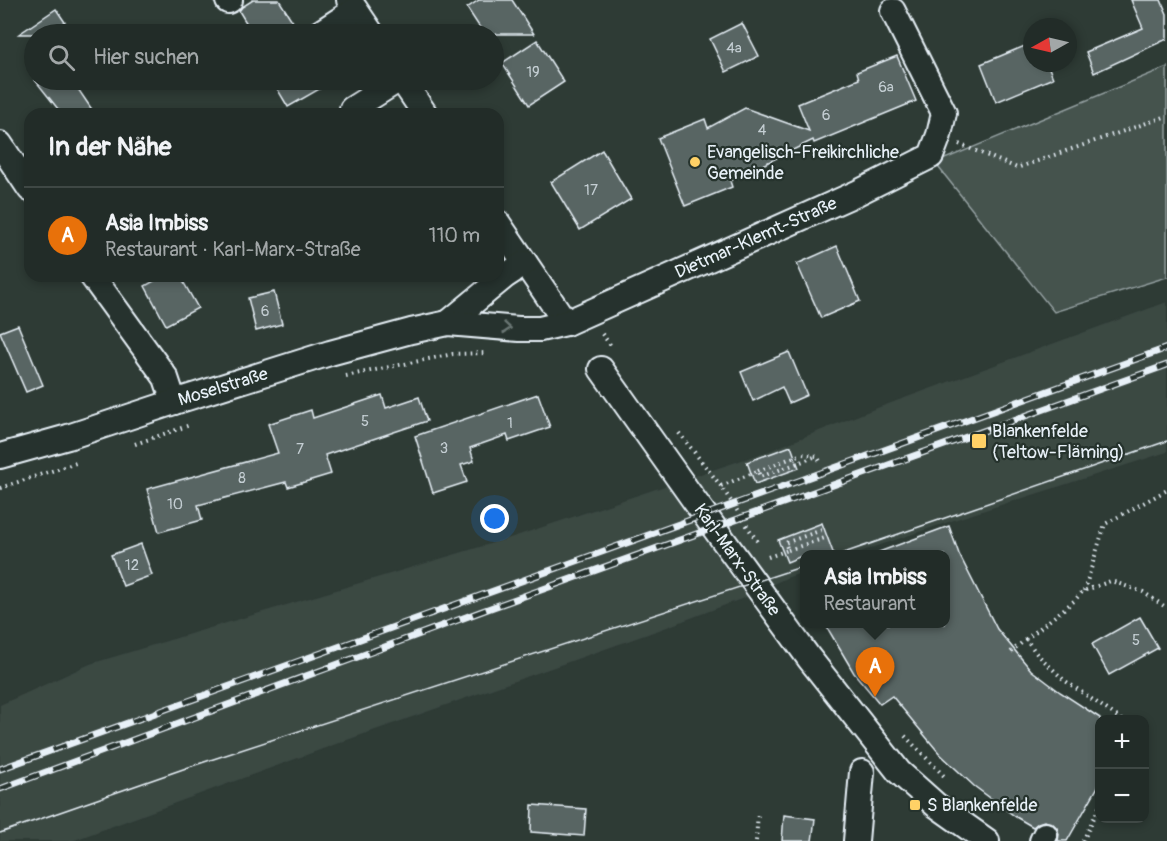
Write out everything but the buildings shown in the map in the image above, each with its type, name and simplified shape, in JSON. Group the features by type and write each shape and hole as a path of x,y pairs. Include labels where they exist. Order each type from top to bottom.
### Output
{"street":[{"path":"330,24 352,5 365,24"},
{"name":"Dietmar-Klemt-Straße","path":"566,323 867,188 931,156 944,113 893,11"},
{"path":"354,108 383,90"},
{"path":"407,90 421,108"},
{"path":"0,144 24,180"},
{"path":"504,232 566,323"},
{"name":"Moselstraße","path":"504,277 525,263"},
{"path":"96,282 166,378 174,402"},
{"name":"Moselstraße","path":"448,323 498,282"},
{"name":"Moselstraße","path":"0,456 68,437 330,353 411,331 448,323 540,329 566,323"},
{"name":"Karl-Marx-Straße","path":"601,369 802,649 899,772 936,805 987,841"},
{"path":"856,841 862,772"}],"path":[{"path":"939,135 1017,168 1167,117"},
{"path":"339,378 453,354 495,353"},
{"path":"130,445 193,424"},
{"path":"820,461 817,456 802,454 721,486 768,557 828,537"},
{"path":"0,488 76,463"},
{"path":"1011,652 1074,601 1083,591 1105,524 1167,490"},
{"path":"788,550 785,543 825,528"},
{"path":"1083,591 1111,581 1143,592 1167,608"},
{"path":"1026,639 1037,654 1064,680 1115,715"},
{"path":"898,728 951,782"},
{"path":"756,841 759,812"},
{"path":"1083,841 1095,816"}],"shaded area":[{"path":"1167,67 1167,277 1054,312 935,163"},
{"path":"1167,302 1167,452 866,550 800,550 800,573 744,598 659,630 347,740 72,841 0,841 0,705 90,664 513,537 769,451 869,411"}],"tram line":[{"path":"853,550 1167,441"},
{"path":"0,833 189,767 800,567"}],"railway":[{"path":"0,769 1167,348"},
{"path":"0,789 485,610 1167,365"}],"place":[{"name":"Evangelisch-Freikirchliche Gemeinde","path":"695,162"},
{"name":"Blankenfelde (Teltow-Fläming)","path":"979,441"},
{"name":"Asia Imbiss","path":"875,697"},
{"name":"S Blankenfelde","path":"915,805"}]}
